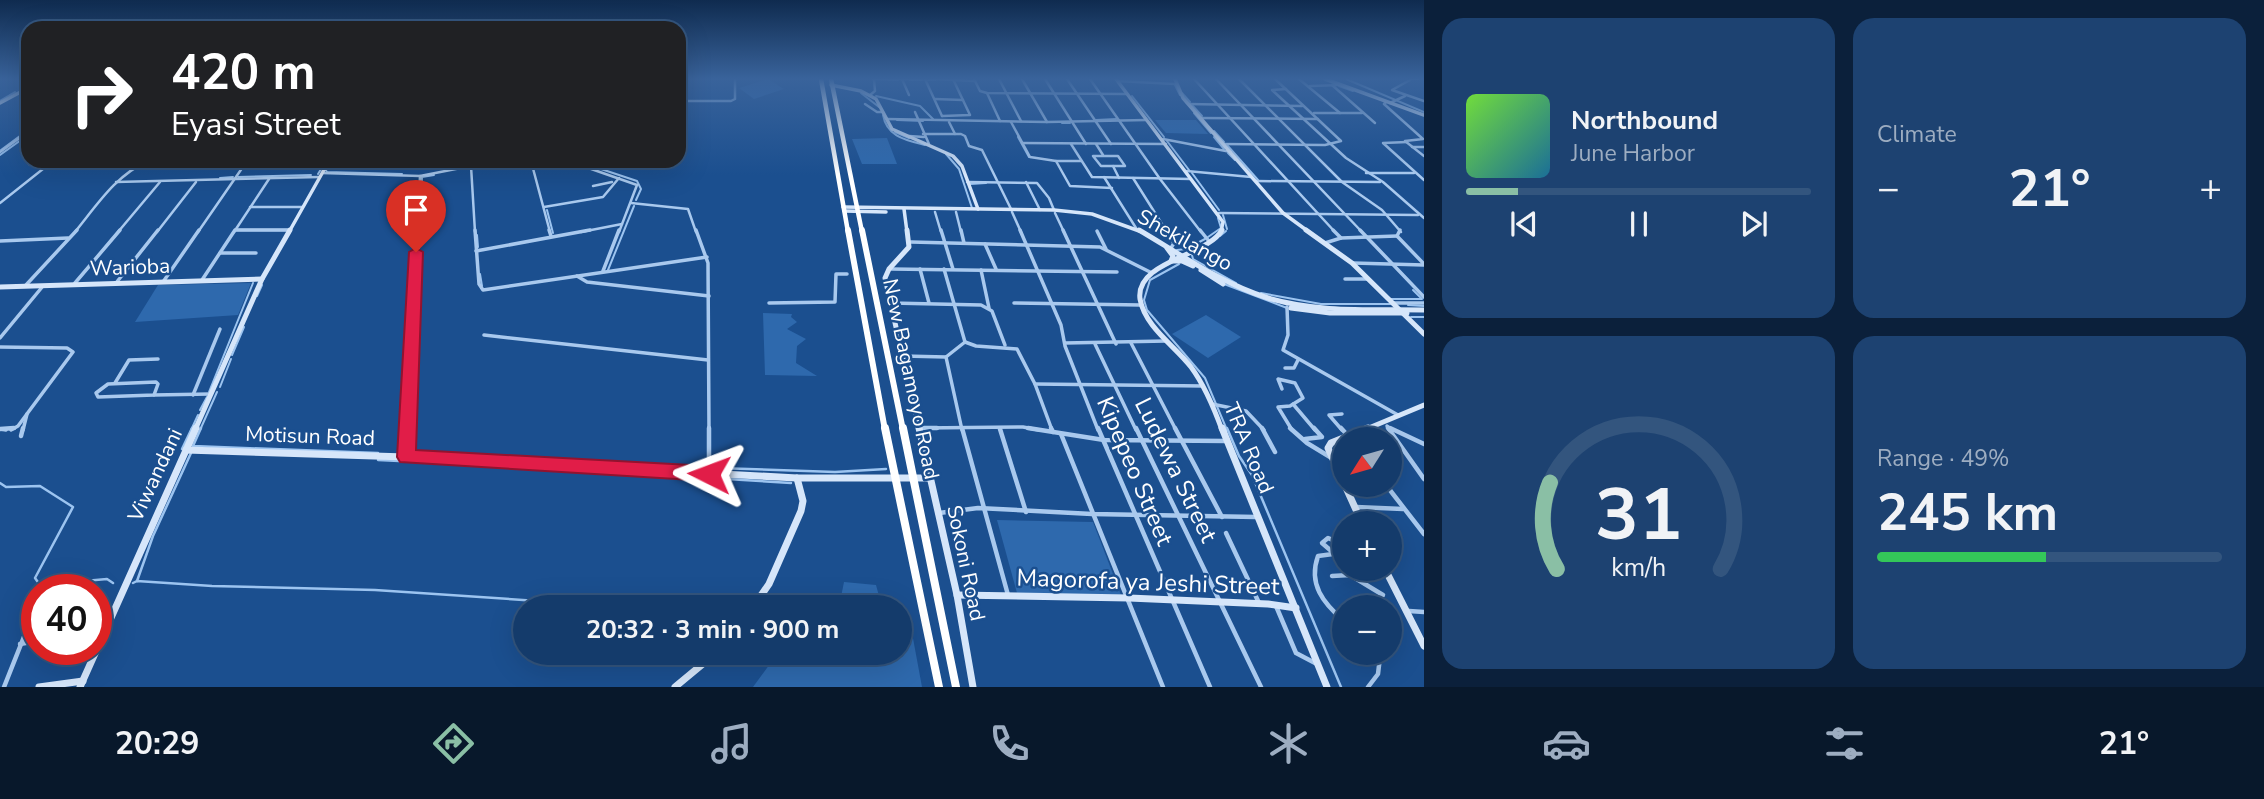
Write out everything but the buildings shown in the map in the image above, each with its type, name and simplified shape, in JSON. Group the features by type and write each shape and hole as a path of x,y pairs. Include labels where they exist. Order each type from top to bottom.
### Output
{"highway":[{"name":"New Bagamoyo Road","path":"826,111 894,478 921,592 939,687"},
{"name":"New Bagamoyo Road","path":"837,111 956,687"}],"street":[{"path":"876,111 883,113 888,126 902,135 953,156 960,163 979,211"},
{"path":"940,111 944,122"},
{"path":"942,116 969,115 967,111"},
{"path":"995,111 1000,121"},
{"path":"1016,111 1021,121"},
{"path":"1041,111 1047,122"},
{"path":"1065,111 1086,144"},
{"path":"1088,111 1111,144"},
{"path":"1112,111 1160,179 1208,240"},
{"path":"1014,303 1140,305 1137,294 1140,284 1171,261 1223,231 1224,225 1219,213 1141,111"},
{"path":"1195,111 1283,213 1352,263 1424,334"},
{"path":"1224,111 1341,238"},
{"path":"1247,111 1348,214 1424,300"},
{"path":"1272,111 1342,182 1387,215 1401,231 1396,236 1341,238 1325,243"},
{"path":"1294,111 1365,173 1382,182 1422,216"},
{"path":"1388,111 1423,139 1382,143 1424,180"},
{"path":"915,113 929,144"},
{"path":"1312,113 1364,113 1375,122"},
{"path":"1223,144 1306,145 1341,141 1312,113"},
{"path":"1200,118 1318,118"},
{"path":"887,119 944,122 1148,120"},
{"path":"902,135 955,134 949,122"},
{"path":"1011,122 1032,158 1081,161"},
{"name":"Kipepeo Street","path":"955,134 964,135 969,146 982,150 1012,211 1062,328 1064,343 1079,384 1210,687"},
{"path":"0,152 21,137"},
{"path":"1163,139 1231,152"},
{"path":"1407,142 1424,156"},
{"path":"1022,143 1167,145"},
{"path":"1071,144 1090,176 1193,179"},
{"path":"1096,144 1103,155"},
{"path":"1412,147 1424,147"},
{"path":"1103,155 1118,156 1125,166 1099,165 1093,156 1103,155"},
{"path":"1056,161 1070,186 1112,188"},
{"path":"1112,166 1119,178"},
{"path":"0,203 44,168"},
{"path":"25,286 70,238 116,182 132,168"},
{"path":"163,282 242,168"},
{"path":"321,175 325,168"},
{"path":"116,182 233,181 321,175 420,176 461,168"},
{"path":"471,168 482,289 603,271 610,273 707,257"},
{"path":"533,168 551,236"},
{"path":"588,168 637,185 603,271"},
{"path":"1187,171 1290,182 1382,182"},
{"path":"1365,173 1416,173"},
{"name":"Viwandani","path":"112,617 144,540 213,395 262,279 321,175"},
{"path":"406,457 420,176"},
{"path":"1104,177 1136,228"},
{"path":"544,207 603,197 619,178"},
{"path":"1133,178 1174,243 1171,248 1171,261"},
{"path":"202,279 270,179"},
{"path":"73,285 160,181"},
{"path":"116,283 197,181"},
{"path":"593,186 612,182"},
{"path":"967,182 1037,183 1049,198 1068,246 1116,344"},
{"path":"1026,183 1040,210"},
{"path":"631,204 678,206 688,209 707,257 709,474"},
{"path":"250,207 302,207"},
{"name":"Shekilango","path":"844,209 1054,212 1104,217 1136,228 1171,248"},
{"path":"888,270 911,242 905,210"},
{"name":"Shekilango","path":"905,210 979,211"},
{"name":"Shekilango","path":"1012,211 1040,210 1114,223 1183,254 1192,263 1235,289 1287,307 1330,313 1400,311"},
{"path":"935,212 953,269"},
{"path":"956,212 964,243"},
{"path":"1219,213 1422,216"},
{"path":"477,251 622,224"},
{"path":"236,230 290,230"},
{"path":"1097,231 1106,249"},
{"path":"1396,236 1424,265"},
{"path":"0,241 70,238"},
{"path":"911,242 1106,249 1152,274"},
{"path":"985,244 996,269"},
{"path":"1171,248 1192,263"},
{"path":"220,253 256,253"},
{"path":"1171,261 1192,263"},
{"name":"Shekilango","path":"1192,263 1239,288 1286,303 1325,309 1424,312"},
{"path":"1352,263 1424,265"},
{"path":"888,270 944,268 1117,272"},
{"path":"944,268 965,342 970,346 1005,345 1020,352 1053,432"},
{"path":"920,269 929,303"},
{"path":"981,269 989,308 1005,345"},
{"name":"Sokoni Road","path":"888,270 885,278 957,595 973,687"},
{"path":"768,303 835,302 836,274 846,274"},
{"path":"578,276 587,282 709,296"},
{"name":"Warioba","path":"0,287 262,279"},
{"path":"1345,279 1369,279"},
{"path":"0,338 43,286"},
{"path":"1391,303 1424,300"},
{"path":"891,303 970,303 989,308"},
{"name":"TRA Road","path":"1140,305 1193,369 1212,404 1327,687"},
{"path":"1287,307 1287,340 1282,348 1298,360 1398,415"},
{"path":"193,395 220,330"},
{"path":"484,335 708,360"},
{"path":"1064,343 1168,341"},
{"path":"901,356 946,357 965,342"},
{"path":"1131,343 1222,517"},
{"name":"Ludewa Street","path":"1095,344 1117,384 1141,440 1261,687"},
{"path":"0,347 66,348 72,352 17,427 0,429"},
{"path":"946,357 981,503 986,509 1008,595"},
{"path":"115,383 129,360 158,359"},
{"path":"1285,368 1294,368 1298,360"},
{"path":"1282,389 1278,379 1293,382 1301,389 1303,398 1278,409 1312,448 1330,457"},
{"path":"154,396 158,384 156,382 115,383 101,387 96,395 99,397 213,395"},
{"path":"1035,384 1203,386"},
{"path":"1292,403 1322,437 1303,439"},
{"path":"1212,404 1233,405 1251,411 1275,452"},
{"path":"1370,427 1424,405"},
{"path":"21,436 27,414"},
{"path":"1340,427 1329,415 1342,414"},
{"path":"1380,422 1424,444"},
{"path":"1387,426 1424,479"},
{"path":"919,428 1023,427 1104,440 1227,441"},
{"path":"1000,429 1026,512"},
{"path":"1061,433 1163,687"},
{"path":"1332,443 1328,448 1330,457 1356,511"},
{"name":"Motisun Road","path":"186,450 406,457 797,478 930,478"},
{"path":"761,595 769,584 801,511 803,501 797,478"},
{"path":"1394,497 1424,534"},
{"path":"1353,506 1403,509"},
{"path":"937,513 986,509 1258,517"},
{"path":"1226,533 1259,603"},
{"path":"1332,540 1322,543 1332,553"},
{"path":"1332,554 1318,556 1314,563 1314,577 1324,604 1332,611"},
{"path":"1361,581 1374,592 1383,595"},
{"path":"1391,581 1424,646"},
{"name":"Magorofa ya Jeshi Street","path":"957,595 1220,601 1296,608"},
{"path":"1275,604 1296,653 1317,664"},
{"path":"1406,611 1424,612"},
{"path":"4,687 20,644"},
{"name":"Viwandani","path":"82,684 91,665"},
{"path":"675,687 702,665"},
{"path":"1368,687 1376,677 1378,665"},
{"path":"39,687 82,684"}],"shaded area":[{"path":"1155,120 1196,120 1208,134 1166,133"},
{"path":"887,138 897,164 862,164 852,139"},
{"path":"251,283 238,315 135,322 158,285"},
{"path":"763,313 792,314 791,317 797,322 787,329 806,339 797,346 796,363 817,376 765,375"},
{"path":"1206,315 1241,337 1208,358 1172,334"},
{"path":"997,520 1093,522 1121,595 1017,593"},
{"path":"844,582 876,585 879,595 841,595"},
{"path":"912,633 922,687 753,687 769,665 912,665"}],"waterway":[{"path":"925,111 933,119"},
{"path":"1144,111 1164,137"},
{"path":"1198,111 1202,116"},
{"path":"1194,113 1211,133"},
{"path":"883,115 893,133 925,145"},
{"path":"1096,120 1116,119"},
{"path":"897,120 923,121"},
{"path":"1062,123 1070,123"},
{"path":"1214,131 1224,142"},
{"path":"895,132 909,138"},
{"path":"1,150 21,135"},
{"path":"1018,137 1029,157"},
{"path":"1214,137 1224,149"},
{"path":"0,155 21,140"},
{"path":"1167,141 1189,170"},
{"path":"1227,145 1258,180"},
{"path":"1228,153 1235,160"},
{"path":"946,154 959,169 972,208"},
{"path":"318,174 322,168"},
{"path":"598,168 637,181 641,189 636,200"},
{"path":"325,169 327,172 402,174"},
{"path":"1192,173 1219,210"},
{"path":"238,177 311,175"},
{"path":"411,430 422,177 434,175"},
{"path":"220,178 233,177"},
{"path":"970,184 986,183"},
{"path":"608,270 634,206"},
{"path":"547,210 553,233"},
{"path":"1223,215 1227,229"},
{"path":"1208,237 1221,228 1218,218"},
{"path":"1220,236 1226,231"},
{"path":"477,235 478,247"},
{"path":"1177,250 1186,249 1205,239"},
{"path":"1192,255 1193,259 1236,283"},
{"path":"1179,264 1150,280 1144,300 1147,310 1205,378 1227,430"},
{"path":"480,274 482,286"},
{"path":"209,392 253,283"},
{"path":"1224,284 1287,308"},
{"path":"257,296 262,285"},
{"path":"1391,299 1422,299 1413,290"},
{"path":"1261,293 1321,304 1390,304"},
{"path":"1408,305 1424,306"},
{"path":"1411,317 1424,317"},
{"path":"232,355 244,327"},
{"path":"220,387 231,359"},
{"path":"200,430 217,392"},
{"path":"200,410 207,397"},
{"path":"191,430 198,415"},
{"path":"182,449 192,428"},
{"path":"201,428 193,446 378,453"},
{"path":"410,453 411,428"},
{"path":"1227,428 1239,456 1252,475 1341,687"},
{"path":"137,581 153,536 191,453"},
{"path":"431,455 703,468"},
{"path":"378,460 526,467"},
{"path":"545,468 791,483"},
{"path":"717,468 835,472 886,469"},
{"path":"0,483 6,487 40,486 73,507 35,578 40,585 107,579 113,583"},
{"path":"133,583 137,581"},
{"path":"137,581 212,586 375,590 513,599"}],"route":[{"path":"416,252 406,457 709,474"}]}
